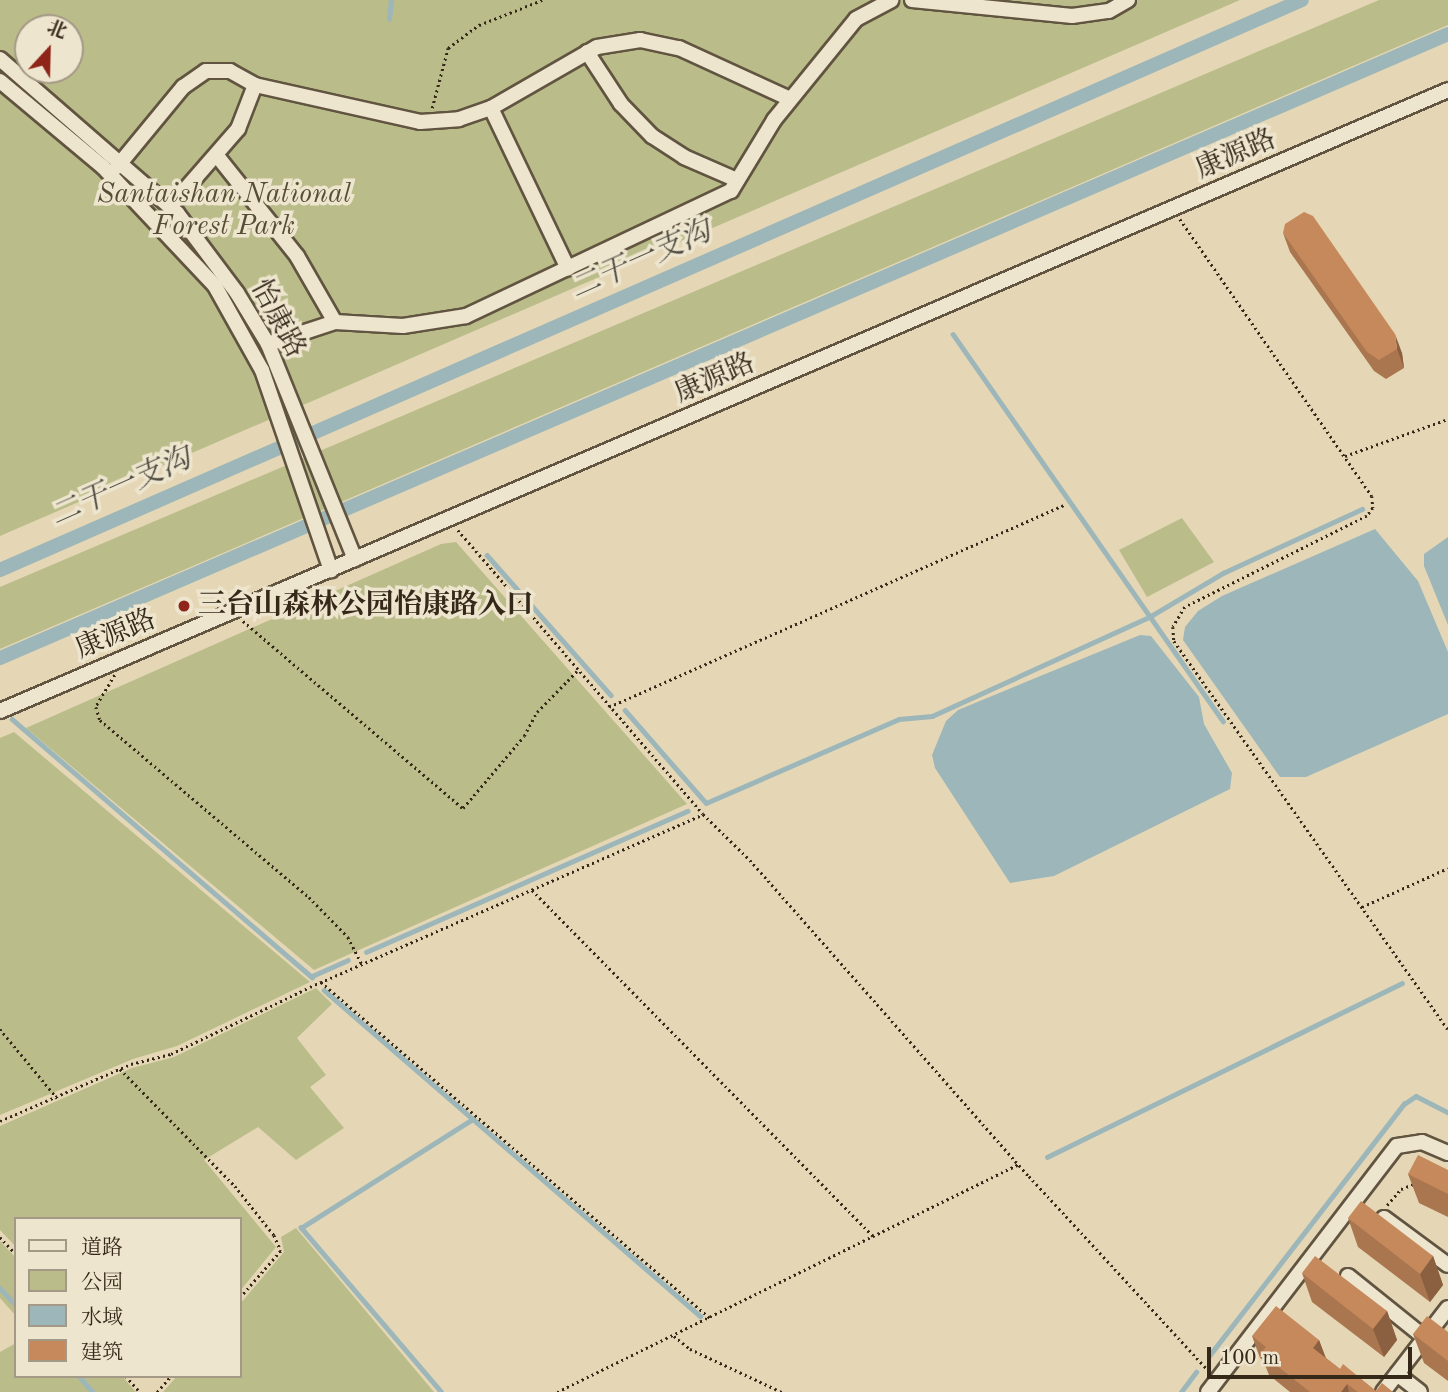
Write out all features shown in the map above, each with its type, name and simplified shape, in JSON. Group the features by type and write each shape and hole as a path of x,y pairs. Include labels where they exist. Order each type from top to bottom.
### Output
{"street":[{"path":"268,344 335,322 403,326 466,316 731,191 790,99 856,19 891,0"},
{"path":"912,0 1072,16 1109,11 1128,0"},
{"path":"111,175 183,87 206,71 230,71 255,85 429,121 459,120 491,108 587,52 640,40 679,48 790,99"},
{"path":"587,52 621,104 652,136 684,157 737,180"},
{"name":"怡康路","path":"0,59 170,207 216,265 268,344 340,529 355,559"},
{"name":"怡康路","path":"0,81 111,175 204,274 262,370 281,433 331,570"},
{"path":"170,207 218,157 238,129 255,85"},
{"name":"康源路","path":"0,711 1448,90"},
{"path":"27,106 40,92"},
{"path":"491,108 568,269"},
{"path":"218,157 297,256 335,322"},
{"path":"204,274 216,265"},
{"path":"1208,1392 1398,1146 1422,1142 1448,1153"},
{"path":"1384,1218 1448,1265"},
{"path":"1348,1276 1429,1332 1448,1336"},
{"path":"1383,1392 1448,1308"},
{"path":"1397,1374 1420,1392"}],"path":[{"path":"429,121 448,48 479,25 542,0"},
{"path":"1173,208 1372,496 1373,508 1367,516 1203,595 1185,607 1173,627 1174,641 1448,1029"},
{"path":"1345,456 1448,419"},
{"path":"608,707 1066,504"},
{"path":"450,519 481,562 703,814 750,860 1019,1164 1217,1380"},
{"path":"232,612 463,808 524,736 537,712 578,671"},
{"path":"116,662 111,688 96,707 100,720 309,897 348,937 362,965"},
{"path":"0,1121 58,1099 121,1069 171,1054 321,982 703,814"},
{"path":"1362,907 1448,867"},
{"path":"532,890 875,1238"},
{"path":"321,982 710,1318"},
{"path":"0,1029 58,1099"},
{"path":"121,1069 235,1186 274,1236 281,1251 242,1296"},
{"path":"557,1392 875,1238 1019,1164"},
{"path":"1384,1218 1384,1208 1401,1189 1422,1182"},
{"path":"0,1237 14,1252"},
{"path":"674,1336 690,1349 782,1392"},
{"path":"128,1378 140,1392"},
{"path":"157,1392 169,1378"}],"green space":[{"name":"Santaishan National Forest Park","path":"0,0 1240,0 0,536"},
{"path":"1379,0 1448,0 1448,25 0,649 0,587"},
{"path":"1182,518 1214,562 1147,597 1119,550"},
{"path":"456,542 687,804 314,970 26,728 441,544"},
{"path":"14,732 310,982 177,1046 133,1059 0,1115 0,738"},
{"path":"316,988 332,1004 297,1038 326,1075 310,1087 344,1128 296,1160 258,1127 204,1160 276,1247 242,1289 242,1217 14,1217 14,1245 0,1230 0,1126 132,1068 174,1057"},
{"path":"296,1228 434,1392 163,1392 175,1378 242,1378 242,1302 284,1252 281,1237"},
{"path":"0,1241 14,1256 14,1314 0,1298"},
{"path":"14,1344 14,1378 124,1378 136,1392 0,1392 0,1352"}],"water":[{"path":"1375,529 1418,581 1448,652 1448,714 1306,777 1280,777 1183,640 1185,627 1198,611 1222,596"},
{"path":"1448,537 1448,625 1424,566 1424,554"},
{"path":"1140,635 1151,636 1199,697 1204,724 1232,773 1230,789 1054,876 1010,883 935,768 932,755 946,721 958,710"}],"building":[{"path":"1304,212 1313,216 1395,334 1397,349 1379,360 1367,352 1283,233 1285,224"},
{"path":"1418,1155 1448,1170 1448,1194 1408,1174"},
{"path":"1361,1201 1433,1256 1420,1274 1348,1218"},
{"path":"1315,1256 1387,1311 1373,1329 1302,1273"},
{"path":"1276,1306 1319,1340 1313,1348 1340,1369 1343,1364 1376,1391 1382,1383 1393,1392 1358,1392 1347,1384 1341,1392 1310,1392 1261,1353 1266,1347 1252,1336"},
{"path":"1427,1316 1448,1332 1448,1361 1413,1334"}],"waterway":[{"path":"389,19 391,0"},
{"name":"二干一支沟","path":"0,570 1302,0"},
{"path":"0,658 1448,34"},
{"path":"953,334 1223,721"},
{"path":"625,710 706,803 899,719 932,716 1151,616 1223,573 1362,509"},
{"path":"487,555 611,695"},
{"path":"12,719 312,977"},
{"path":"366,952 687,811"},
{"path":"312,976 348,960"},
{"path":"1047,1157 1402,983"},
{"path":"324,990 700,1316"},
{"path":"1209,1356 1404,1104 1416,1096 1448,1112"},
{"path":"441,1392 301,1228 473,1119"},
{"path":"0,1288 14,1303"},
{"path":"1181,1392 1196,1372"},
{"path":"81,1378 93,1392"}],"place":[{"name":"三台山森林公园怡康路入口","path":"184,606"}]}
